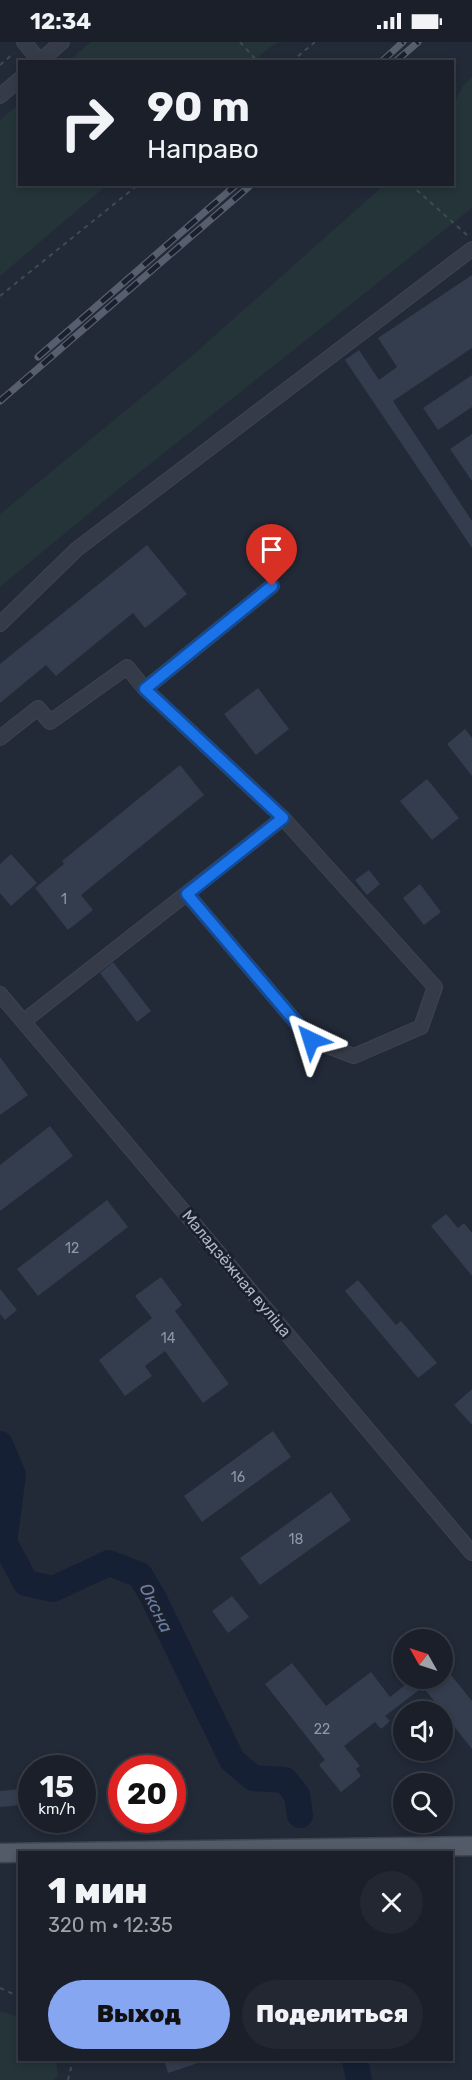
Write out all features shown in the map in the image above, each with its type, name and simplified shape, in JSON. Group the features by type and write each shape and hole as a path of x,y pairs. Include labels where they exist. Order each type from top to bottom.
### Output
{"main road":[{"path":"135,1851 472,1846"},
{"path":"0,1853 18,1853"}],"street":[{"path":"24,42 39,60"},
{"path":"41,60 62,42"},
{"path":"0,96 18,81"},
{"path":"0,624 77,549 237,424 472,249"},
{"path":"145,689 272,586"},
{"path":"0,738 38,708 50,722 127,667 145,689 283,818 435,987 421,1027 354,1056 311,1040 187,894"},
{"path":"24,1021 283,818"},
{"name":"Маладзёжная вуліца","path":"0,994 472,1553"}],"path":[{"path":"240,42 256,60"},
{"path":"293,60 315,42"},
{"path":"0,297 137,186"},
{"path":"412,186 472,240"},
{"path":"0,1988 18,1996"},
{"path":"68,2080 73,2061"}],"shaded area":[{"path":"91,42 278,42 253,60 69,60"},
{"path":"472,77 472,208 115,492 0,587 0,514 194,354 383,186 454,186 454,108 463,87"},
{"path":"18,105 18,186 106,186 0,276 0,120"},
{"path":"0,2011 18,2017 18,2061 56,2061 58,2076 53,2080 0,2080"}],"building":[{"path":"472,275 472,348 393,401 472,521 472,548 345,360 359,350 379,380 397,367 378,338"},
{"path":"472,375 472,407 438,430 423,408"},
{"path":"472,434 472,481 450,449"},
{"path":"147,545 187,594 145,628 133,613 56,676 46,665 0,703 0,664"},
{"path":"258,688 289,729 256,755 224,714"},
{"path":"465,729 472,738 472,776 447,744"},
{"path":"180,765 204,795 81,895 93,910 68,930 35,888 64,864 62,861"},
{"path":"427,779 459,818 432,840 400,801"},
{"path":"11,854 37,883 11,906 0,893 0,864"},
{"path":"369,870 380,884 367,895 355,880"},
{"path":"420,884 441,912 424,925 403,898"},
{"path":"113,962 151,1011 137,1022 100,973"},
{"path":"0,1057 28,1095 0,1115"},
{"path":"50,1126 73,1156 0,1211 0,1165"},
{"path":"107,1200 128,1227 38,1296 17,1269"},
{"path":"446,1214 458,1228 464,1223 472,1233 472,1276 431,1226"},
{"path":"161,1277 182,1305 175,1311 229,1384 203,1403 165,1351 145,1366 152,1376 125,1396 99,1360 152,1318 135,1296"},
{"path":"358,1280 396,1325 401,1321 437,1363 418,1378 345,1291"},
{"path":"0,1289 17,1310 5,1320 0,1314"},
{"path":"472,1389 472,1425 454,1405"},
{"path":"273,1431 291,1457 202,1522 184,1496"},
{"path":"331,1492 351,1520 260,1585 240,1558"},
{"path":"232,1596 249,1617 228,1633 212,1611"},
{"path":"292,1663 326,1706 371,1672 390,1697 400,1689 420,1689 405,1701 393,1701 393,1710 385,1716 390,1721 381,1729 375,1722 344,1746 360,1766 356,1769 361,1776 341,1792 319,1765 325,1760 265,1684"},
{"path":"453,1678 472,1701 472,1749 453,1725 453,1701 434,1701 425,1689 453,1689"},
{"path":"18,1789 18,1805 0,1807 0,1791"},
{"path":"164,2061 201,2061 201,2062 168,2073"}],"waterway":[{"name":"Оксна","path":"0,1444 13,1475 4,1542 26,1583 53,1589 109,1563 140,1575 153,1597 232,1760 253,1778 285,1780 297,1795 300,1815"},
{"name":"Оксна","path":"355,2061 359,2080"}],"railway":[{"path":"383,60 403,42"},
{"path":"397,60 418,42"},
{"path":"38,357 235,186"},
{"path":"0,401 250,186"}],"route":[{"path":"272,586 145,689 283,818 187,894 311,1040"}]}
